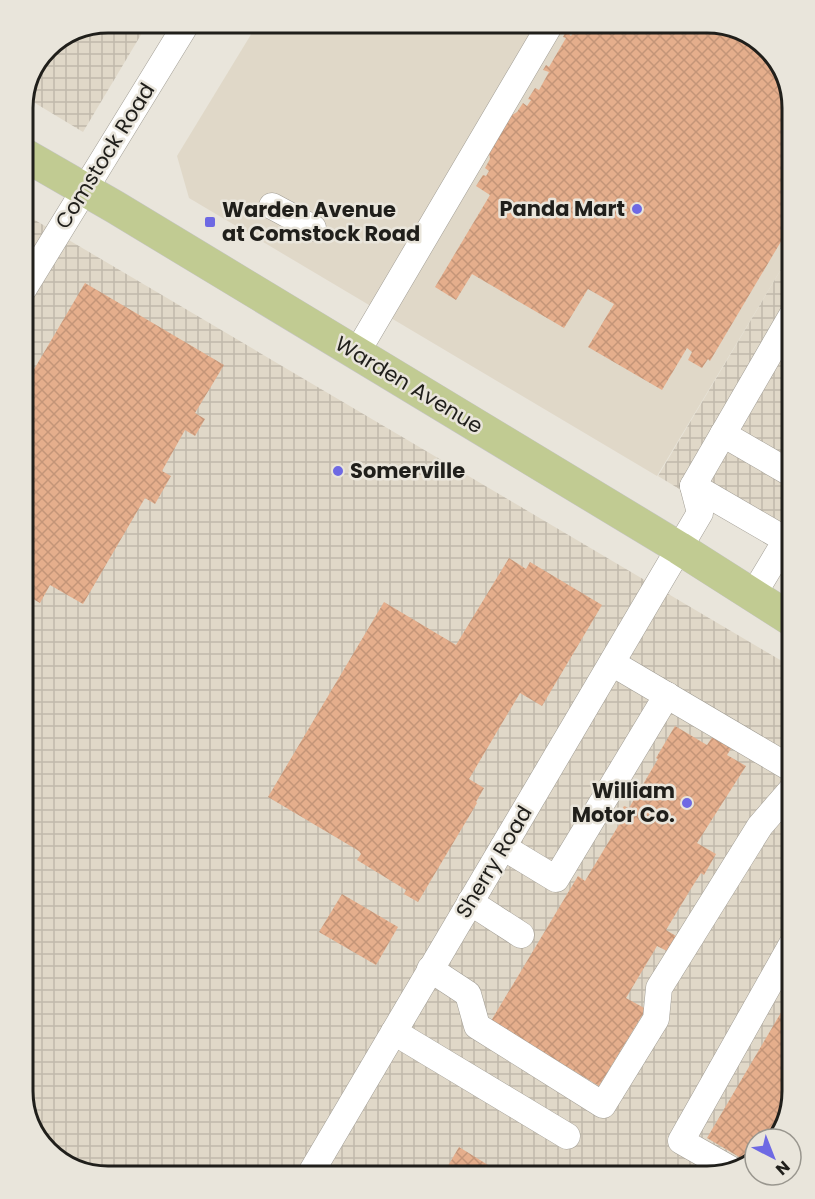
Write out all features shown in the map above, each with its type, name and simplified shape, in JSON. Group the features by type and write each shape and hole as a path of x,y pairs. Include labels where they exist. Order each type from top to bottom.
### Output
{"main road":[{"name":"Warden Avenue","path":"33,160 679,548 782,614"}],"street":[{"name":"Comstock Road","path":"33,273 181,33"},
{"path":"356,354 545,33"},
{"path":"272,206 313,228"},
{"path":"782,332 693,486 782,538"},
{"path":"723,434 782,468"},
{"name":"Sherry Road","path":"315,1166 700,513 693,486"},
{"path":"753,595 782,547"},
{"path":"612,663 782,763"},
{"path":"502,847 556,879 667,695"},
{"path":"430,969 468,994 477,1026 603,1105 656,1019 659,988 760,826 782,801"},
{"path":"470,902 521,935"},
{"path":"721,1164 681,1141 782,962"},
{"path":"394,1032 567,1136"}],"shaded area":[{"path":"142,33 83,132 33,102 39,79 46,66 66,46 93,34"},
{"path":"252,33 712,33 736,39 753,48 767,62 779,89 782,108 782,268 657,476 189,198 177,156"},
{"path":"33,219 782,661 782,1091 773,1127 743,1127 743,1157 707,1166 103,1166 75,1158 48,1137 39,1120 33,1091"},
{"path":"782,268 782,552 658,476"}],"building":[{"name":"Panda Mart","path":"565,33 571,36 573,33 712,33 726,36 753,48 767,62 779,89 782,108 782,240 710,361 708,359 702,368 688,360 692,352 687,348 662,390 588,347 614,304 588,289 564,328 472,274 456,300 435,287 490,195 476,186 483,175 486,176 489,171 485,168 490,159 489,153 512,115 523,103 527,106 531,100 528,99 535,88 539,90 549,72 543,70 546,65 549,67 566,38 563,37"},
{"path":"85,283 224,365 195,413 205,419 195,436 185,430 162,471 171,476 155,504 145,498 83,604 50,585 40,603 33,599 33,371"},
{"path":"509,558 526,569 530,562 602,605 542,706 520,693 469,779 484,788 477,803 418,902 404,894 406,890 357,860 361,854 359,851 268,797 384,602 456,645"},
{"path":"675,726 707,745 713,736 732,747 727,755 746,766 697,843 716,854 704,875 701,873 666,930 676,936 667,951 657,946 626,998 646,1009 599,1086 491,1021 578,876 585,881 620,823 616,820 624,806 629,808"},
{"path":"342,894 398,927 376,965 319,932"},
{"path":"782,1011 782,1091 779,1110 773,1127 743,1127 743,1157 741,1158 707,1138"},
{"path":"459,1147 490,1166 448,1166"}],"place":[{"name":"Panda Mart","path":"637,209"},
{"name":"Warden Avenue at Comstock Road","path":"210,222"},
{"name":"Somerville","path":"338,471"},
{"name":"William Motor Co.","path":"687,803"}]}
